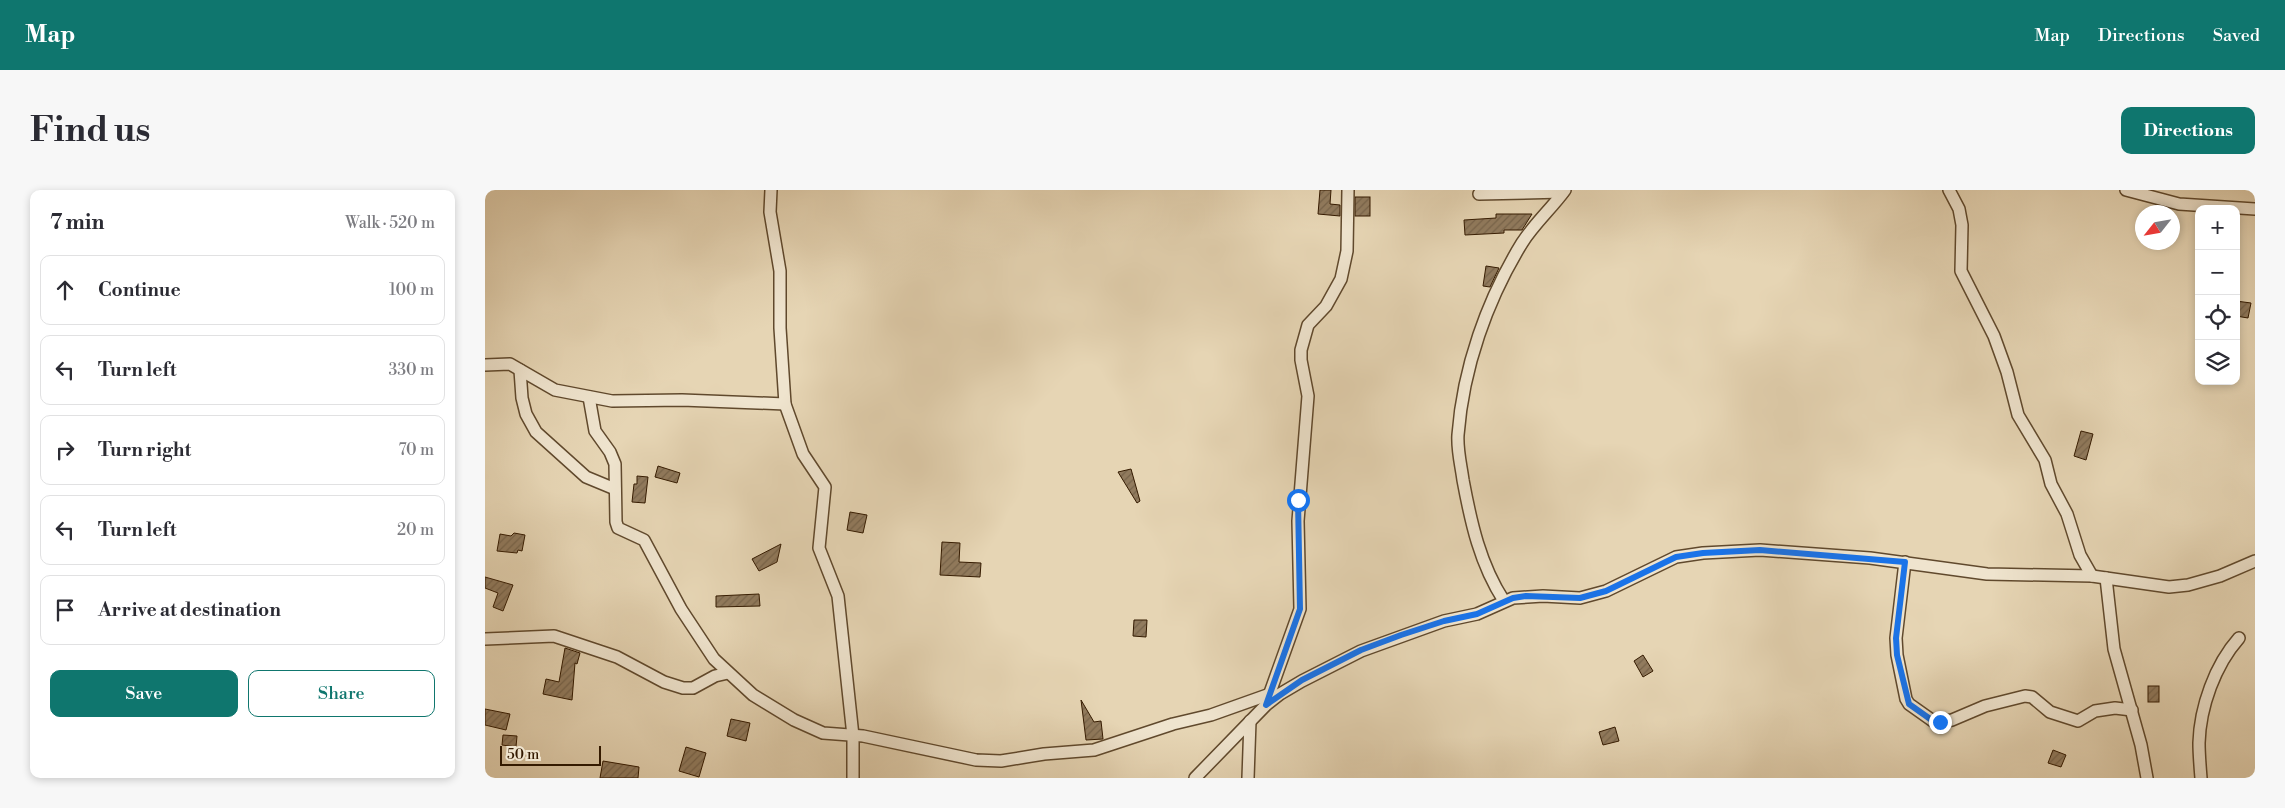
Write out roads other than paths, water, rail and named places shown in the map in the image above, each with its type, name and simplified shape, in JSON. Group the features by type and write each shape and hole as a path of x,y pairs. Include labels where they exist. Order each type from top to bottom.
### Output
{"street":[{"path":"771,190 770,212 781,271 780,328 785,404 803,454 825,485 819,548 837,596 853,736 853,778"},
{"path":"1266,705 1300,609 1298,521 1308,396 1301,360 1301,350 1308,325 1327,306 1341,279 1347,251 1348,190"},
{"path":"1949,190 1959,209 1963,224 1961,271 1993,336 2007,372 2018,415 2045,460 2051,484 2067,514 2079,555 2092,576"},
{"path":"2127,190 2179,204 2255,209"},
{"path":"1479,194 1564,191"},
{"path":"1504,601 1488,574 1468,510 1458,436 1463,399 1476,344 1490,305 1525,239 1564,191"},
{"path":"485,365 504,364 520,370 551,388 589,397 623,402 682,400 785,404"},
{"path":"520,370 522,398 526,414 536,432 585,477 615,489"},
{"path":"589,397 595,431 612,456 615,464 615,522 618,528 644,540 681,609 707,651 728,674 753,695 794,720 823,733 853,736 977,760 1001,761 1044,754 1094,750 1173,724 1211,715 1270,694"},
{"path":"1195,778 1266,705 1302,680 1361,650 1444,621 1477,614 1504,601 1526,596 1580,598 1606,591 1676,557 1703,553 1760,550 1905,562 1987,574 2092,576 2169,587 2188,585 2240,569 2255,561"},
{"path":"1905,562 1896,638 1897,655 1906,699 1914,709 1933,721 1940,722 1952,720 1985,706 2025,696 2032,698 2050,712 2077,721 2095,710 2115,708 2132,710"},
{"path":"2240,569 2255,571"},
{"path":"2106,578 2114,649 2132,710 2147,778"},
{"path":"485,639 554,636 617,657 664,682 683,688 693,688 716,675 728,674"},
{"path":"2201,778 2199,743 2202,718 2211,686 2223,658 2239,638"},
{"path":"1248,778 1250,721"}]}
